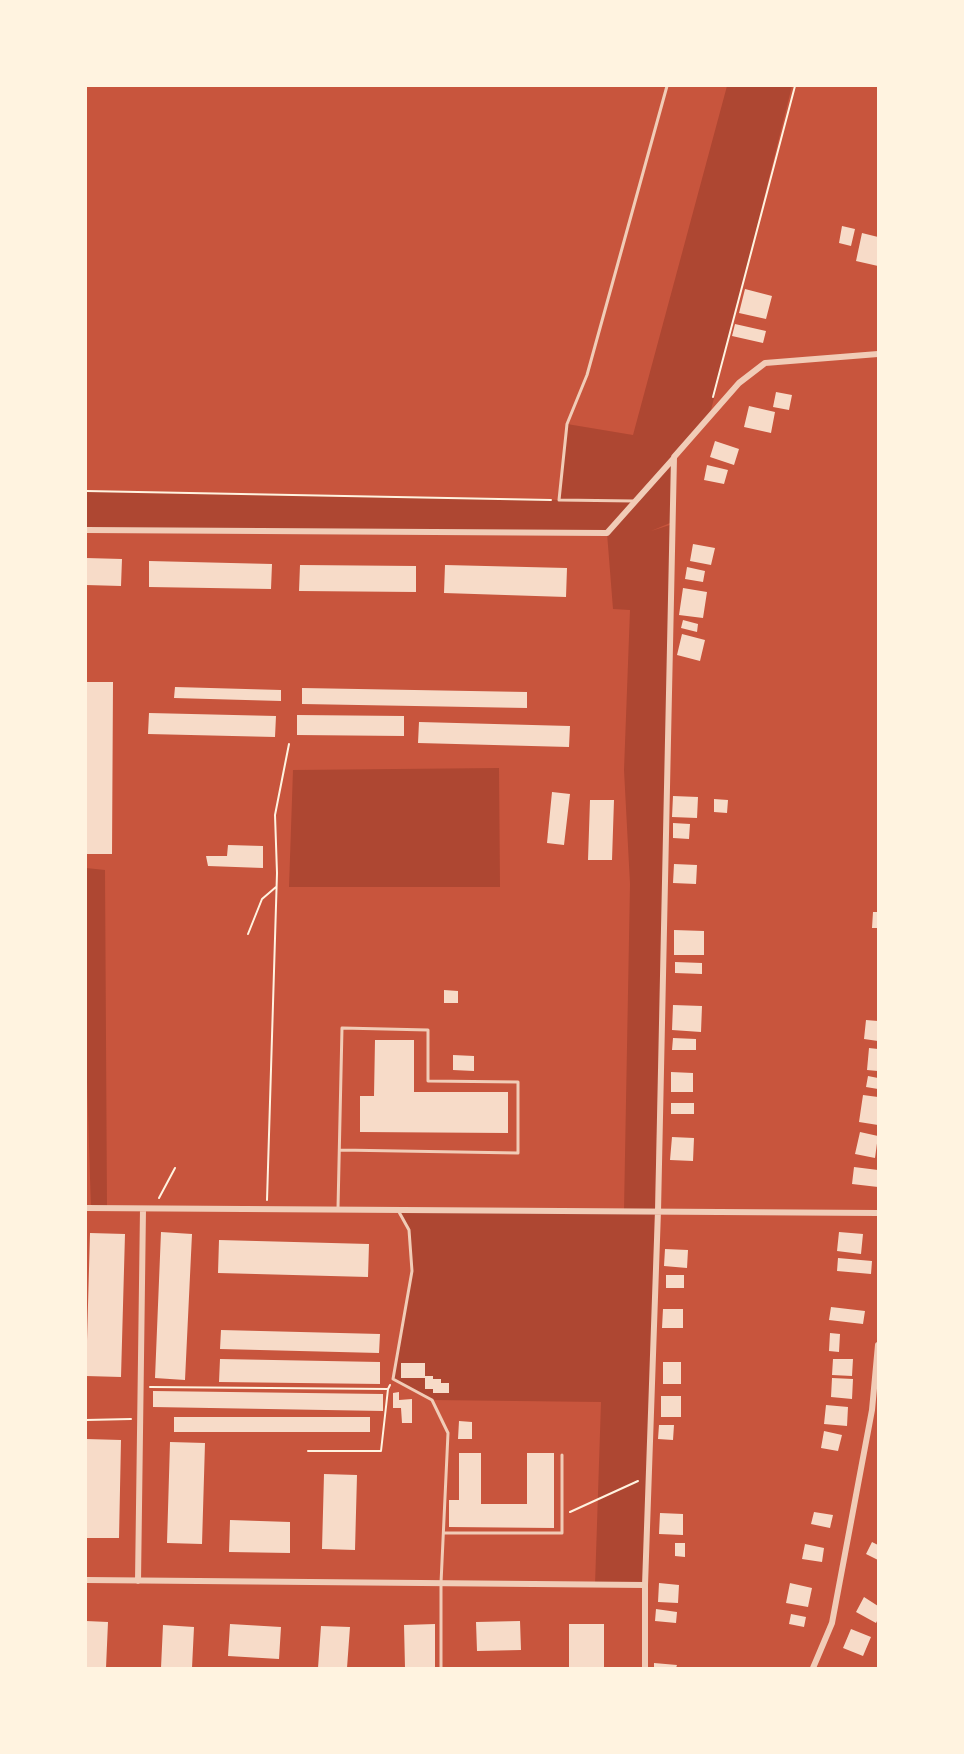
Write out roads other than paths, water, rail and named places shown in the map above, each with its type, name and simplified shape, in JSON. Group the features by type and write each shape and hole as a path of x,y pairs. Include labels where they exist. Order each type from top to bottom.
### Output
{"street":[{"path":"86,530 607,533 739,383 765,363 879,354"},
{"path":"645,1668 645,1586 658,1211 674,457"},
{"path":"86,1208 879,1213"},
{"path":"138,1581 143,1209"},
{"path":"813,1668 832,1623 872,1410 879,1345"},
{"path":"86,1580 645,1586"}],"lane":[{"path":"635,501 559,500 567,424 587,375 667,86"},
{"path":"338,1210 342,1028 428,1030 428,1081 518,1082 518,1153 340,1150"},
{"path":"398,1210 409,1230 412,1270 393,1379 432,1400 448,1433 441,1583 441,1668"},
{"path":"444,1533 562,1533 562,1455"}]}
